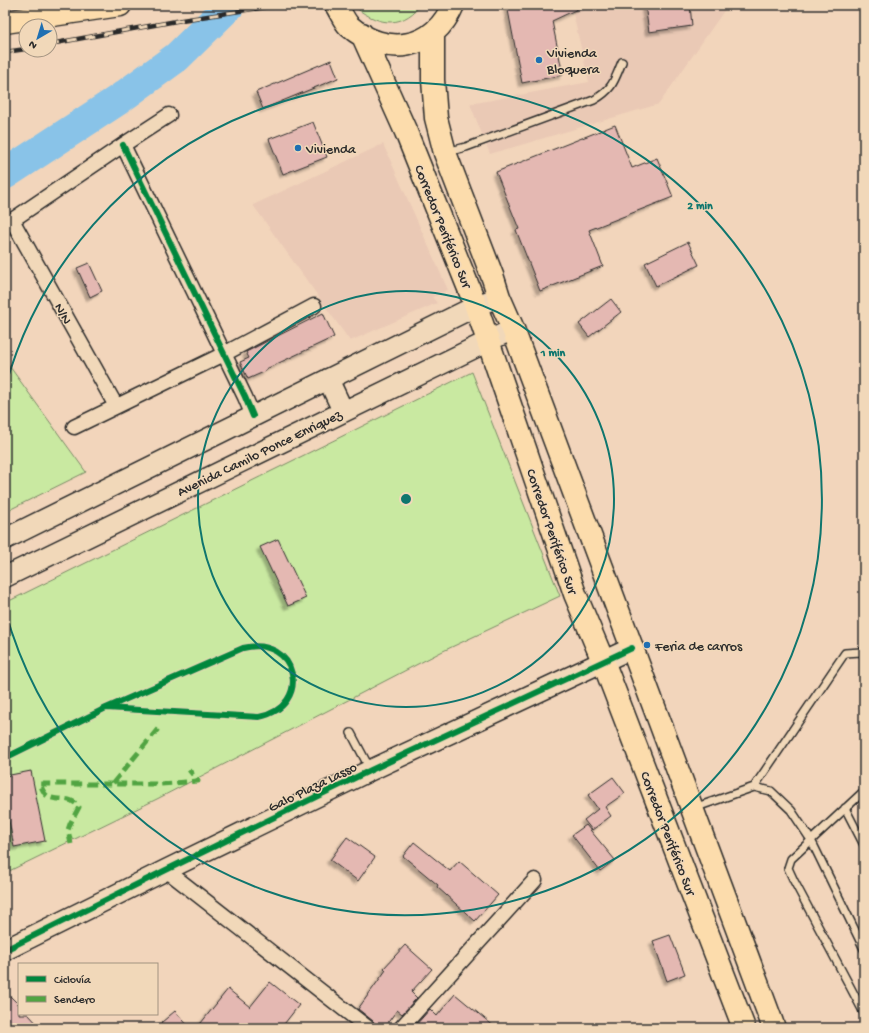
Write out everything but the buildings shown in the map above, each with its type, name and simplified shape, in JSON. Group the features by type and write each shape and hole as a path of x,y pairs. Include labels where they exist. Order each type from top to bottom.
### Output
{"main road":[{"path":"5,22 120,5"},
{"path":"336,5 348,25 374,41 386,45 398,46 423,40 434,33 442,25 453,5"},
{"name":"Corredor Periférico Sur","path":"434,33 433,80 436,118 445,153 499,297 513,329 774,1028"},
{"name":"Corredor Periférico Sur","path":"362,34 406,132 476,306 575,594 603,660 744,1028"},
{"path":"5,538 476,306 499,297"},
{"name":"Avenida Camilo Ponce Enriquez","path":"5,577 513,329"},
{"path":"328,379 343,411"},
{"name":"Galo Plaza Lasso","path":"5,950 371,770 603,660 632,648"}],"street":[{"path":"8,223 169,115"},
{"path":"123,145 253,416"},
{"name":"N/N","path":"8,223 116,406"},
{"path":"74,427 224,354 314,306"},
{"path":"166,870 368,1028"},
{"path":"400,1028 535,880"}],"lane":[{"path":"445,153 466,148 594,100 605,94 614,83 622,62"},
{"path":"692,808 754,786 845,653 861,652 864,654"},
{"path":"351,733 371,770"},
{"path":"754,786 771,792 791,810 811,840 864,949"},
{"path":"864,791 791,859 788,868 864,1013"},
{"path":"845,808 864,844"}],"shaded area":[{"path":"571,5 728,5 659,104 490,154 470,104 589,82"},
{"path":"383,144 448,290 432,297 437,303 350,341 253,205"}],"green space":[{"path":"352,5 421,5 404,19 387,22 370,17"},
{"path":"5,360 86,472 5,512"},
{"path":"472,372 560,596 441,652 157,799 5,873 5,603"}],"waterway":[{"path":"5,174 118,100 177,57 229,6"}],"railway":[{"path":"58,43 182,20 266,7 341,5"},
{"path":"5,52 18,50"}],"marked path":[{"path":"113,783 158,729"},
{"path":"71,844 68,830 79,807 72,801 47,796 40,784 161,784 198,781 189,770"}],"cycle path":[{"path":"123,145 253,416"},
{"path":"5,758 106,708 243,648 261,646 276,651 286,661 292,673 292,687 287,700 276,710 259,717 106,708"},
{"path":"5,950 371,770 632,648"}],"place":[{"name":"Vivienda Bloquera","path":"539,60"},
{"name":"Vivienda","path":"298,148"},
{"name":"Feria de carros","path":"647,645"}]}
